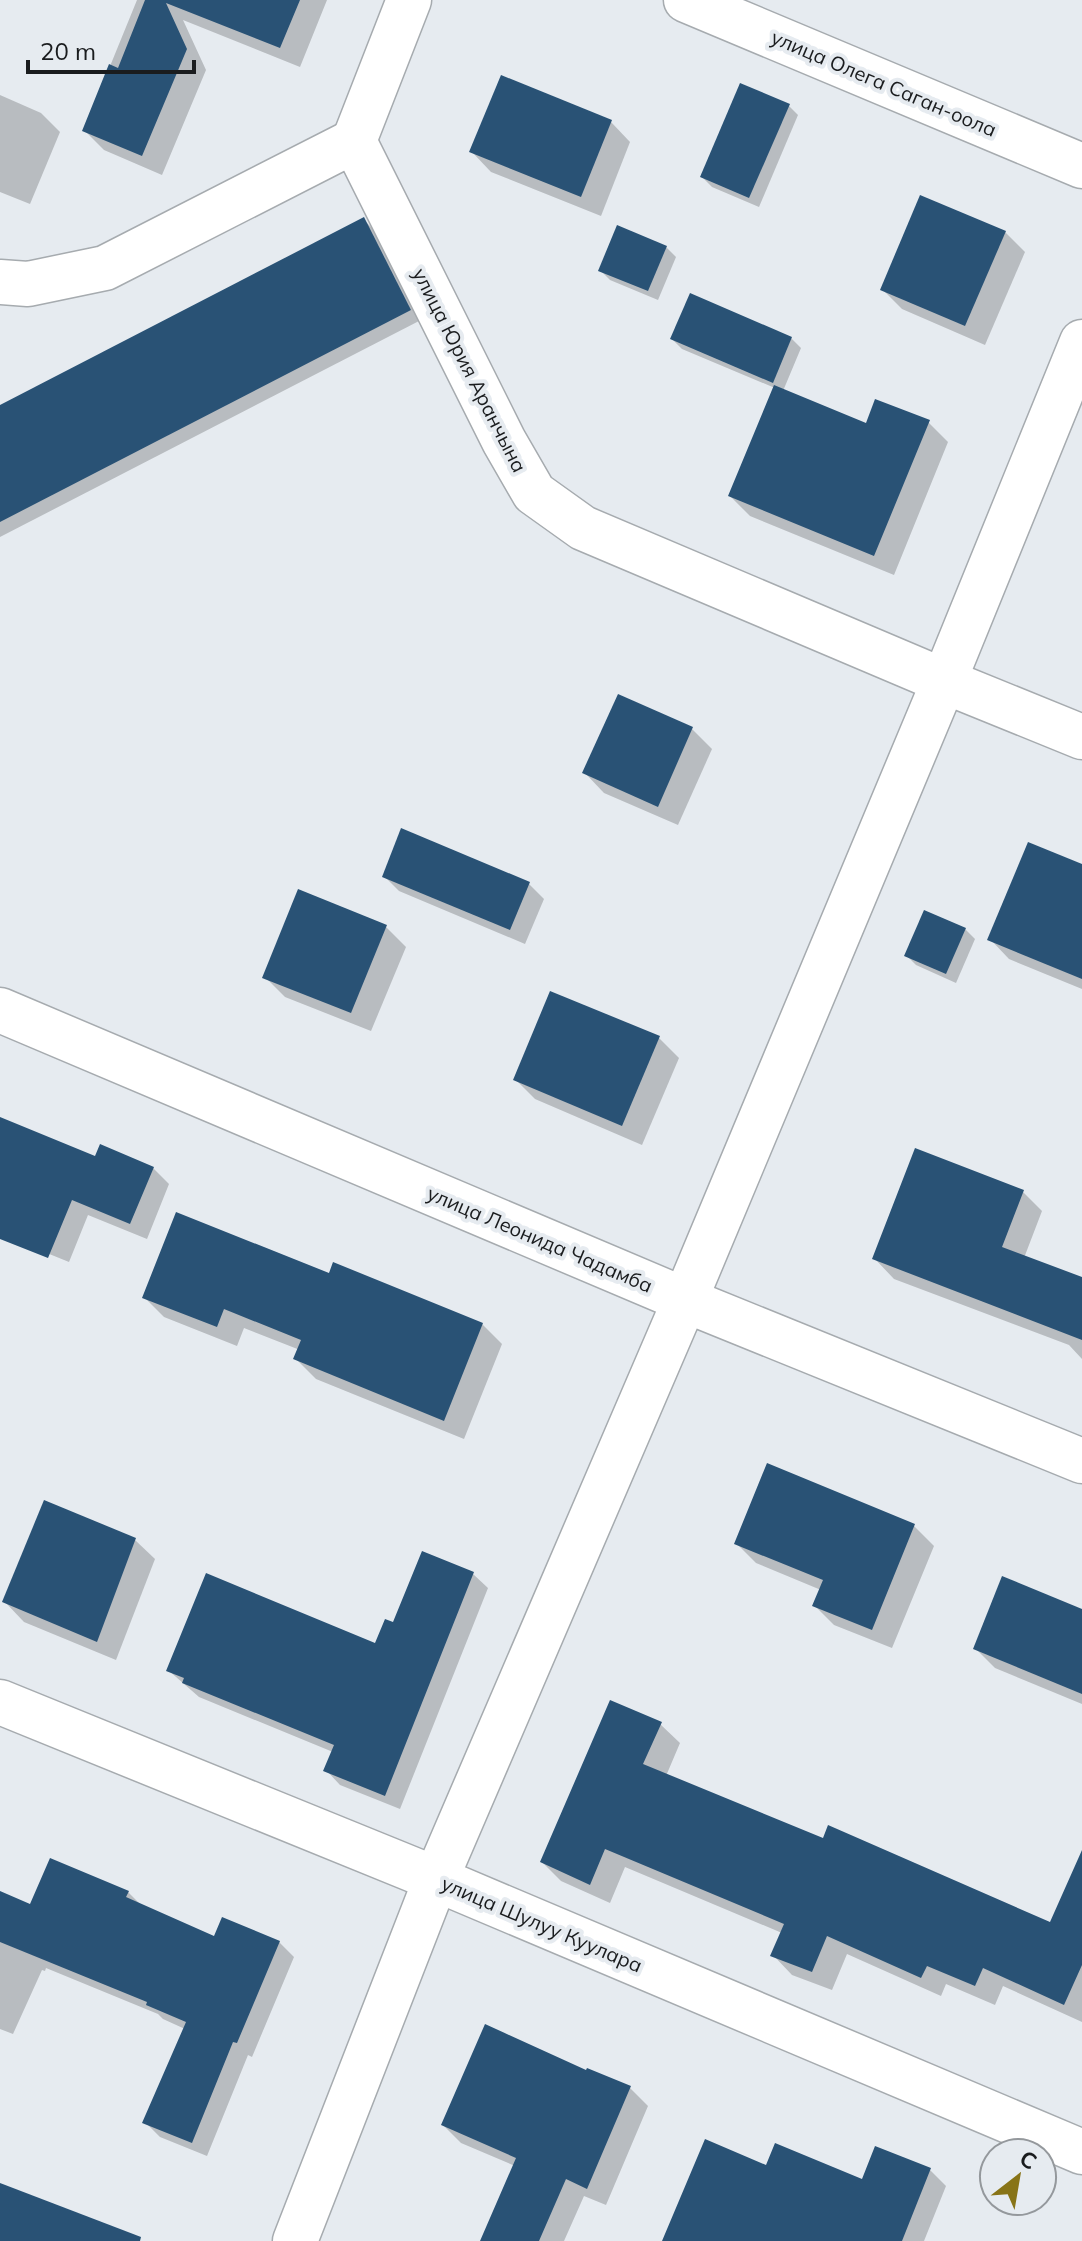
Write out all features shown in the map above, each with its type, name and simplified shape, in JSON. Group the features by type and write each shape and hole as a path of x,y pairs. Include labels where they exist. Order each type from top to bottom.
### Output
{"street":[{"path":"0,282 28,284 105,268 354,141 409,0"},
{"name":"улица Олега Саган-оола","path":"686,0 1082,166"},
{"name":"улица Юрия Аранчына","path":"354,141 504,441 534,493 583,528 1082,737"},
{"path":"295,2241 436,1879 685,1300 1082,342"},
{"name":"улица Леонида Чадамба","path":"0,1010 685,1300 1082,1461"},
{"name":"улица Шулуу Куулара","path":"0,1702 436,1879 1082,2152"}],"building":[{"path":"145,0 300,0 280,48 166,3 187,49 142,156 82,131 109,64 118,68"},
{"path":"501,75 612,120 581,197 469,152"},
{"path":"740,83 790,104 749,198 700,177"},
{"path":"920,195 1006,231 965,326 880,290"},
{"path":"364,217 411,310 0,522 0,405"},
{"path":"617,225 667,246 648,291 598,271"},
{"path":"690,293 792,337 773,383 670,339"},
{"path":"774,385 866,423 875,399 930,420 874,556 728,496"},
{"path":"618,694 693,727 658,807 582,773"},
{"path":"401,828 530,882 510,930 382,877"},
{"path":"1028,842 1082,864 1082,979 987,940"},
{"path":"298,889 387,925 351,1013 262,978"},
{"path":"924,910 966,928 946,974 904,956"},
{"path":"550,991 660,1036 622,1126 513,1080"},
{"path":"0,1117 95,1156 100,1144 154,1167 130,1224 72,1200 48,1258 0,1239"},
{"path":"915,1148 1024,1190 1002,1247 1082,1277 1082,1340 872,1259"},
{"path":"176,1212 329,1273 333,1262 483,1323 444,1421 293,1359 301,1340 224,1309 217,1327 142,1298"},
{"path":"767,1463 915,1524 872,1630 812,1606 823,1580 734,1544"},
{"path":"44,1500 136,1538 97,1642 2,1602"},
{"path":"422,1551 474,1572 385,1796 323,1771 334,1745 182,1683 184,1678 166,1671 206,1573 375,1643 385,1619 393,1622"},
{"path":"1002,1576 1082,1609 1082,1694 973,1649"},
{"path":"610,1700 662,1722 643,1764 823,1838 828,1825 1050,1922 1082,1850 1082,1965 1064,2005 983,1968 975,1986 927,1966 921,1978 827,1936 812,1972 770,1956 784,1924 605,1849 590,1885 540,1862"},
{"path":"50,1858 129,1891 126,1897 214,1936 222,1917 280,1941 237,2043 233,2042 192,2143 142,2123 186,2022 146,2005 147,2002 0,1942 0,1891 30,1904"},
{"path":"485,2024 586,2070 631,2086 587,2189 566,2179 539,2241 480,2241 516,2158 441,2125"},
{"path":"705,2139 766,2165 775,2143 862,2179 875,2146 931,2168 902,2241 662,2241"},
{"path":"0,2183 141,2237 140,2241 0,2241"}]}
